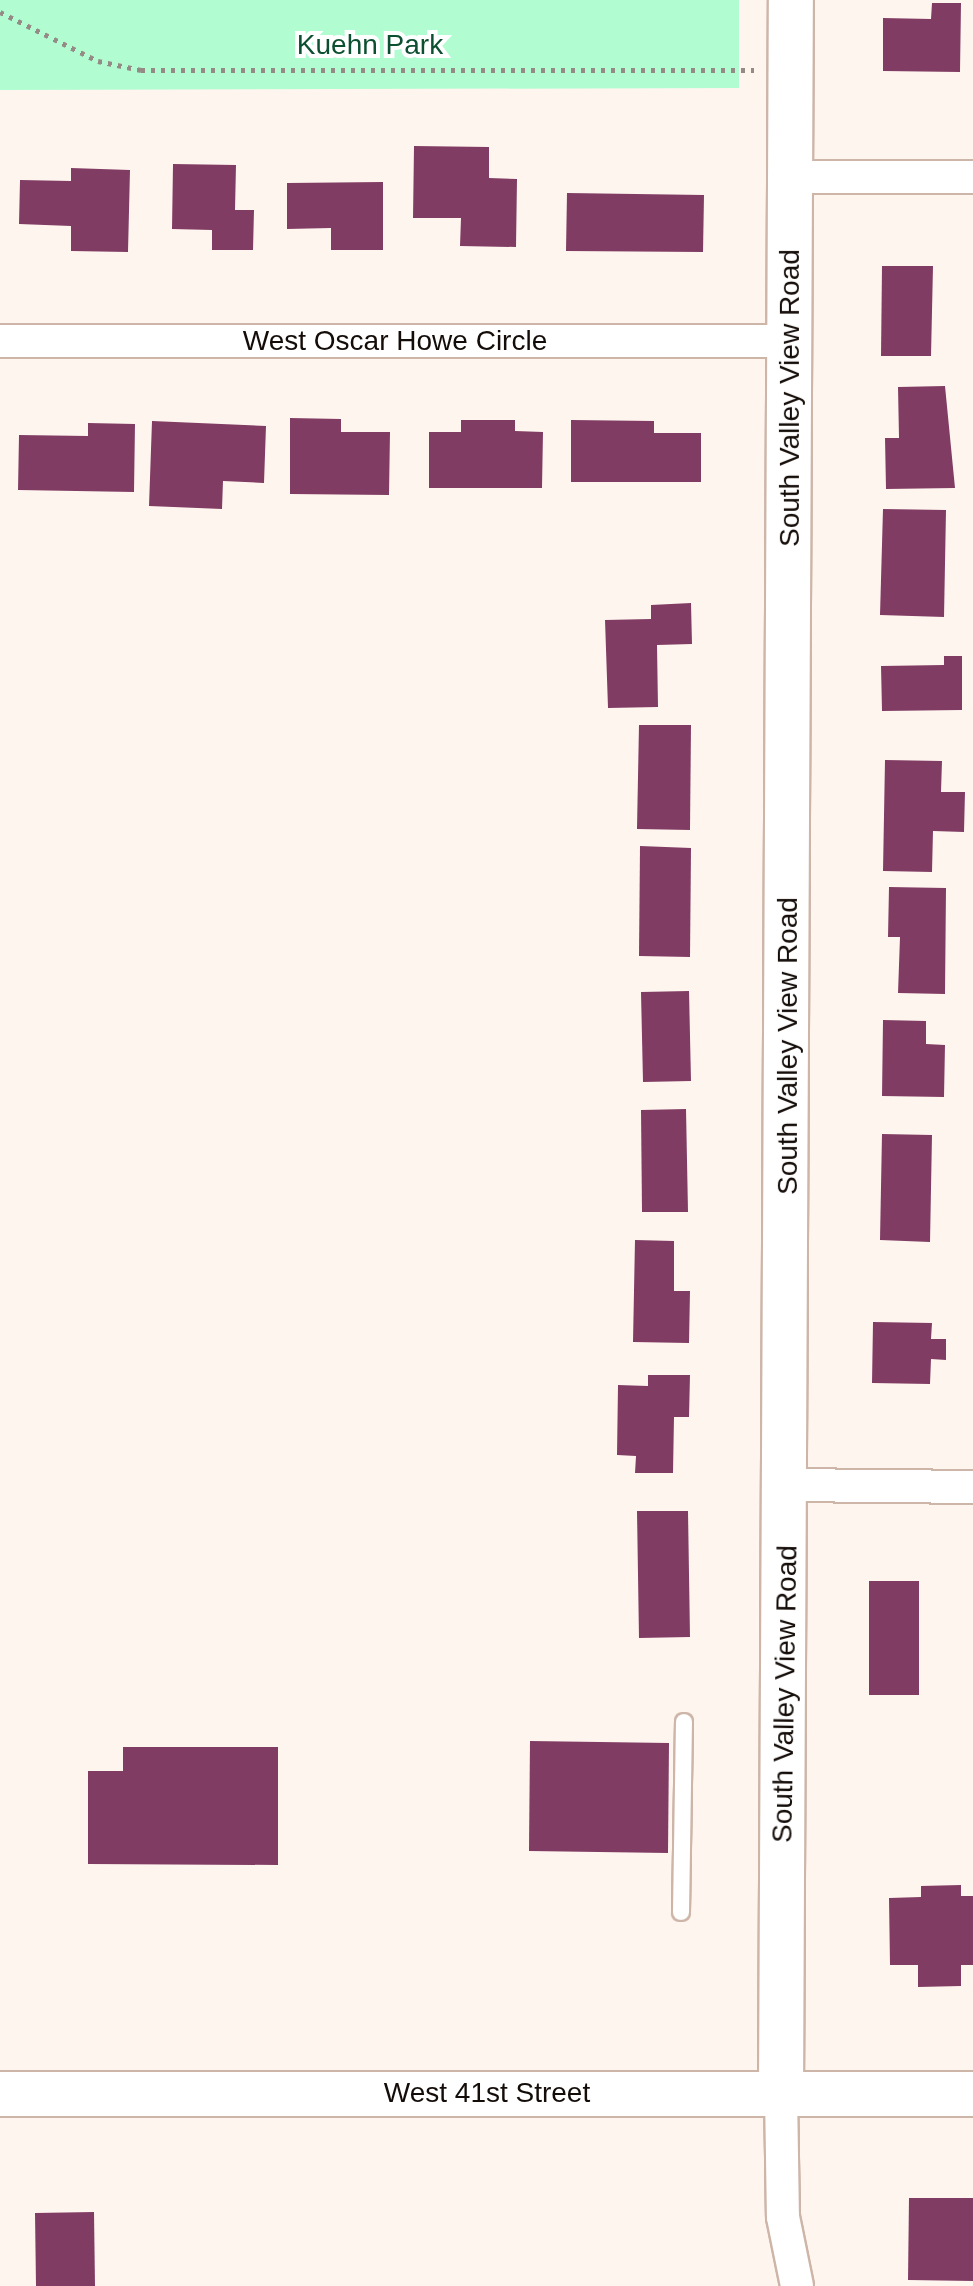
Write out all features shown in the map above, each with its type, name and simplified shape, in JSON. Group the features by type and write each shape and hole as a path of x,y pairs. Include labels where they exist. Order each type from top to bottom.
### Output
{"street":[{"name":"South Valley View Road","path":"781,2093 787,1485 791,0"},
{"path":"791,177 973,177"},
{"name":"West Oscar Howe Circle","path":"0,341 790,341"},
{"path":"787,1485 973,1487"},
{"path":"781,2093 783,2217 797,2286"},
{"name":"West 41st Street","path":"0,2094 973,2094"}],"lane":[{"path":"681,1912 684,1722"}],"path":[{"path":"0,12 98,61 141,70 791,70"}],"green space":[{"name":"Kuehn Park","path":"0,0 739,0 739,88 0,90"}],"building":[{"path":"932,3 961,3 960,72 883,71 883,18 931,19"},
{"path":"414,146 489,147 489,178 517,179 516,247 460,246 461,218 413,218"},
{"path":"173,164 236,165 235,210 254,210 253,250 212,250 212,230 172,229"},
{"path":"71,168 130,170 128,252 71,251 71,226 19,224 20,180 71,181"},
{"path":"383,182 383,250 331,250 331,228 287,229 287,183"},
{"path":"567,193 704,195 703,252 566,251"},
{"path":"882,266 933,266 931,356 881,356"},
{"path":"945,386 955,488 886,489 885,438 899,438 898,387"},
{"path":"290,418 341,419 341,432 390,432 389,495 290,494"},
{"path":"461,420 515,420 515,431 543,432 542,488 429,488 429,432 461,432"},
{"path":"571,420 654,421 654,433 701,433 701,482 571,482"},
{"path":"152,421 266,426 264,483 223,481 222,509 149,506"},
{"path":"88,423 135,424 134,492 18,490 19,435 88,436"},
{"path":"883,509 946,510 944,617 880,615"},
{"path":"691,603 692,644 657,645 658,707 608,708 605,620 651,619 651,605"},
{"path":"944,656 962,656 962,710 882,711 881,666 944,665"},
{"path":"639,725 691,725 690,830 637,829"},
{"path":"885,760 942,761 941,792 965,792 964,832 933,831 932,872 883,871"},
{"path":"640,846 691,848 690,957 639,956"},
{"path":"889,887 946,888 945,994 898,993 900,937 888,937"},
{"path":"689,991 691,1081 643,1082 641,992"},
{"path":"883,1020 926,1021 926,1044 945,1045 944,1097 882,1096"},
{"path":"686,1109 688,1212 642,1212 641,1110"},
{"path":"882,1134 932,1135 930,1242 880,1240"},
{"path":"635,1240 674,1241 674,1291 690,1291 689,1343 633,1342"},
{"path":"873,1322 932,1323 931,1339 946,1339 946,1360 931,1359 930,1384 872,1383"},
{"path":"648,1375 690,1375 689,1417 674,1417 673,1473 635,1473 636,1456 617,1455 618,1385 648,1386"},
{"path":"637,1511 688,1511 690,1637 639,1638"},
{"path":"869,1581 919,1581 919,1695 869,1695"},
{"path":"530,1741 669,1743 668,1853 529,1851"},
{"path":"123,1747 278,1747 278,1865 88,1864 88,1771 123,1771"},
{"path":"961,1885 961,1896 973,1896 973,1965 961,1965 961,1986 918,1987 918,1965 890,1965 889,1898 921,1897 921,1886"},
{"path":"909,2198 973,2198 973,2281 908,2280"},
{"path":"94,2212 95,2286 36,2286 35,2213"}]}
